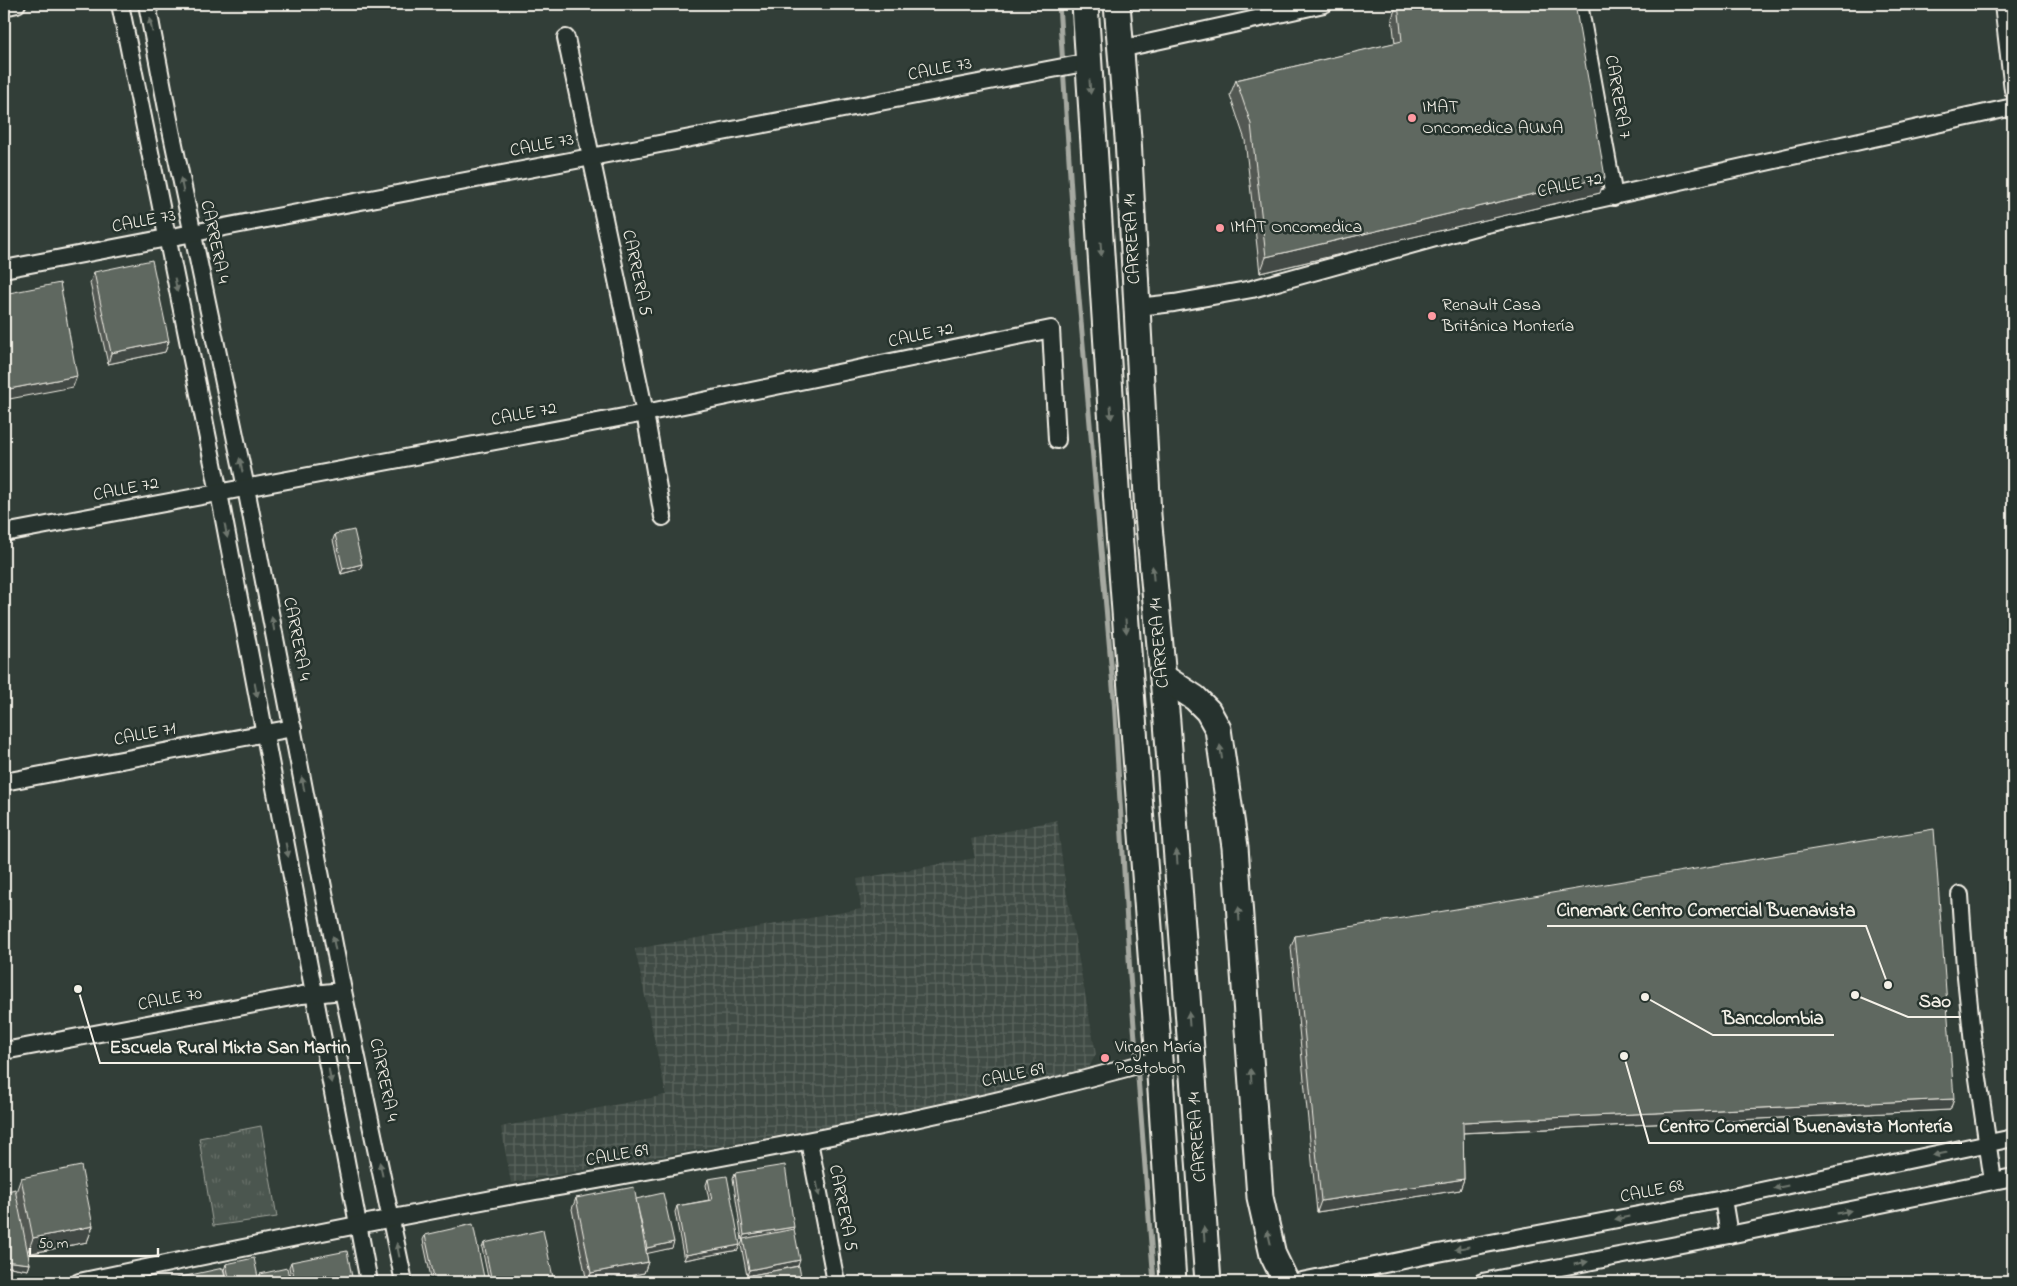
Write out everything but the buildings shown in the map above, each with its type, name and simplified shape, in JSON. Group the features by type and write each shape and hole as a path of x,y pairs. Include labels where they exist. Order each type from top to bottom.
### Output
{"main road":[{"name":"CARRERA 14","path":"1085,4 1082,63 1118,520 1150,1062 1173,1282"},
{"name":"CARRERA 14","path":"1116,4 1128,138 1148,515 1163,677 1208,1282"},
{"path":"1163,677 1195,698 1208,711 1218,729 1235,847 1260,1197 1273,1255 1286,1282"}],"street":[{"path":"4,6 17,4"},
{"path":"120,4 219,493 369,1282"},
{"name":"CARRERA 4","path":"147,4 192,233 246,488 343,991 392,1217 404,1282"},
{"path":"1120,49 1324,4"},
{"name":"CARRERA 7","path":"1579,4 1614,197"},
{"path":"2003,4 2013,90"},
{"name":"CARRERA 5","path":"566,38 645,413 663,518"},
{"name":"CALLE 73","path":"4,269 1082,63"},
{"name":"CALLE 72","path":"1137,307 1182,302 1252,289 1482,226 2013,107"},
{"name":"CALLE 72","path":"4,534 645,413 1051,329 1057,440"},
{"path":"191,357 218,357"},
{"path":"240,605 267,596"},
{"name":"CALLE 71","path":"4,782 293,728"},
{"path":"1960,895 1973,1044 1993,1181"},
{"name":"CALLE 70","path":"4,1051 315,993 343,991"},
{"name":"CALLE 69","path":"80,1282 392,1217 809,1141 1082,1081 1150,1062"},
{"name":"CALLE 68","path":"1298,1282 1433,1254 1723,1199 2013,1138"},
{"name":"CARRERA 5","path":"809,1141 836,1282"},
{"path":"1482,1282 1729,1235 2013,1177"},
{"path":"1723,1199 1729,1235"}],"shaded area":[{"path":"1057,820 1066,890 1096,1054 1082,1081 511,1183 501,1127 666,1095 635,949 861,909 857,879 975,858 971,839"}],"green space":[{"path":"261,1126 277,1217 213,1226 199,1138"}],"waterway":[{"path":"1059,4 1075,253 1114,698 1130,975 1154,1282"}],"place":[{"name":"IMAT Oncomedica AUNA","path":"1412,118"},
{"name":"IMAT Oncomedica","path":"1220,228"},
{"name":"Renault Casa Británica Montería","path":"1432,316"},
{"name":"Cinemark Centro Comercial Buenavista","path":"1888,985"},
{"name":"Escuela Rural Mixta San Martin","path":"78,989"},
{"name":"Sao","path":"1855,995"},
{"name":"Bancolombia","path":"1645,997"},
{"name":"Centro Comercial Buenavista Montería","path":"1624,1056"},
{"name":"Virgen María Postobon","path":"1105,1058"}]}
